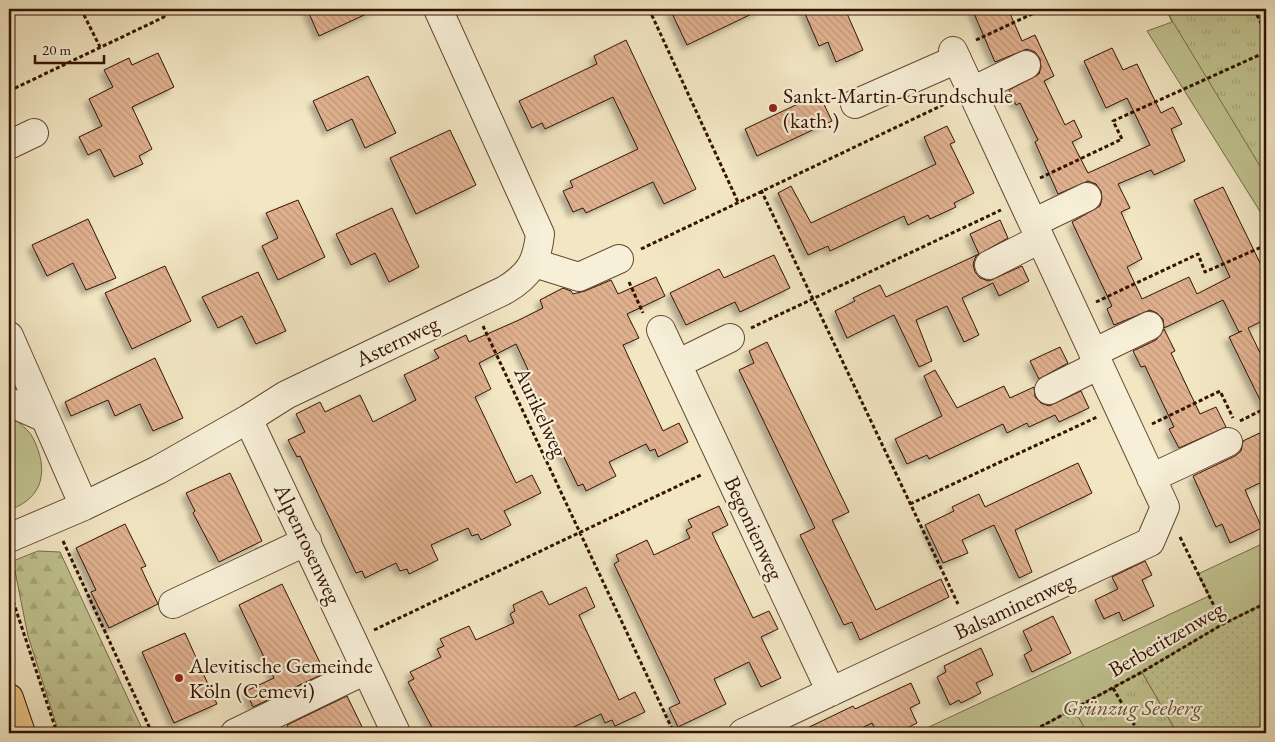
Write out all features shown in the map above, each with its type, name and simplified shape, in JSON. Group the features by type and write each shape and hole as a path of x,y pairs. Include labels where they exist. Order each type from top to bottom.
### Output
{"main road":[{"path":"9,698 21,733"}],"street":[{"name":"Asternweg","path":"9,538 84,506 158,470 248,419 286,394 519,282 534,263 540,234 438,9"},
{"path":"855,104 955,54 1165,507"},
{"path":"972,91 1026,65"},
{"path":"9,145 34,133"},
{"path":"989,265 1028,213 1086,197"},
{"path":"534,263 579,277 619,259"},
{"path":"1049,390 1149,326"},
{"name":"Begonienweg","path":"661,330 831,692"},
{"path":"9,336 84,506"},
{"path":"677,364 730,338"},
{"path":"9,402 45,418"},
{"name":"Alpenrosenweg","path":"248,419 396,733"},
{"path":"1152,478 1228,442"},
{"name":"Balsaminenweg","path":"743,733 1150,542 1165,507"},
{"path":"173,604 307,541"},
{"path":"235,733 366,670"}],"path":[{"path":"81,9 100,47"},
{"path":"9,92 164,16 165,9"},
{"path":"649,9 738,202"},
{"path":"955,54 1043,9"},
{"path":"1254,9 1266,32"},
{"path":"730,338 812,299 1028,213 1122,139 1113,121 1266,52"},
{"path":"661,330 644,316 619,259 972,91"},
{"path":"761,190 969,628"},
{"path":"1074,313 1198,254 1205,272 1266,245"},
{"name":"Aurikelweg","path":"473,304 674,733"},
{"path":"1131,434 1220,391 1235,424 1266,408"},
{"path":"910,504 1118,407"},
{"path":"353,640 724,464"},
{"path":"1165,507 1223,624"},
{"path":"53,520 152,733"},
{"path":"9,589 57,733"},
{"name":"Berberitzenweg","path":"1029,733 1113,688 1223,624 1266,603"},
{"path":"1113,688 1139,733"}],"green space":[{"path":"1166,9 1266,9 1266,221 1147,31 1172,22"},
{"path":"1166,9 1266,9 1266,176 1173,22"},
{"path":"11,416 33,438 41,461 42,472 40,482 30,498 21,505 9,510 9,417"},
{"path":"1266,542 1266,603 1223,624 1142,672 1029,733 916,733 1209,596 1198,574"},
{"path":"38,551 60,552 144,733 59,733 28,636 13,561"},
{"path":"1266,603 1266,733 1177,733 1142,672 1223,624"},
{"name":"Grünzug Seeberg","path":"1142,672 1177,733 1087,733 1074,709"},
{"path":"1074,709 1087,733 1029,733"}],"building":[{"path":"307,9 377,9 319,36"},
{"path":"670,9 762,9 687,45"},
{"path":"803,9 845,9 863,50 836,62 828,42 819,46"},
{"path":"972,9 1008,9 1022,41 1035,35 1054,76 1044,81 1065,125 1074,120 1082,137 1072,142 1088,173 1150,145 1127,98 1106,108 1084,61 1112,48 1123,70 1137,64 1161,113 1173,107 1182,124 1171,129 1185,161 1154,175 1151,170 1118,184 1130,208 1121,212 1142,259 1127,267 1142,299 1189,277 1197,294 1230,277 1194,200 1223,187 1266,275 1266,319 1248,328 1266,365 1266,412 1229,337 1242,331 1239,332 1223,300 1164,328 1163,319 1157,313 1150,310 1114,325 1107,309 1112,306 1072,222 1100,206 1102,199 1101,191 1096,184 1088,181 1058,194 1035,142 1038,140 1020,103 1016,105 1009,90 1039,74 1041,67 1040,59 1035,52 1027,49 995,62"},
{"path":"626,40 696,189 664,204 653,182 586,213 583,208 573,212 563,191 573,187 570,181 638,149 613,97 545,129 542,123 532,128 519,101 597,64 594,56"},
{"path":"158,53 174,87 132,107 152,149 139,156 143,164 114,177 100,149 88,155 79,137 102,126 89,99 113,87 104,70 129,58 132,65"},
{"path":"368,76 396,133 365,148 352,119 327,131 313,101"},
{"path":"819,94 832,121 757,156 745,129"},
{"path":"947,126 955,142 950,144 974,193 954,203 956,207 930,219 928,215 908,225 904,216 830,251 828,246 808,255 778,193 791,186 811,223 936,164 924,137"},
{"path":"450,130 476,185 416,214 390,158"},
{"path":"298,200 325,257 278,280 262,246 278,238 266,213"},
{"path":"392,208 419,267 389,282 375,253 351,265 336,234"},
{"path":"88,219 116,278 86,290 73,263 47,276 32,245"},
{"path":"1000,220 1008,238 976,256 973,264 975,272 980,278 989,281 1022,266 1029,281 999,296 993,283 962,298 979,335 964,342 947,306 916,320 932,361 919,367 894,315 847,338 835,311 855,301 853,298 880,285 886,297 979,254 970,234"},
{"path":"774,255 790,288 740,312 735,302 686,325 670,293 719,269 724,278"},
{"path":"165,266 191,321 132,349 105,293"},
{"path":"258,272 286,331 256,344 242,316 218,328 202,297"},
{"path":"656,277 665,296 627,314 639,338 623,345 663,431 679,423 688,442 658,457 655,449 650,451 646,444 609,462 616,476 586,491 583,484 578,486 525,377 530,374 516,344 479,363 491,389 475,397 516,483 532,475 541,493 504,511 511,525 481,540 478,534 472,536 468,528 431,545 438,560 409,574 407,569 400,571 396,563 365,578 362,571 356,573 300,456 297,457 288,440 305,432 296,414 320,402 325,412 360,395 373,422 416,400 404,375 439,358 434,350 466,335 469,342 519,320 543,308 540,300 563,288 571,291 573,294 611,280 618,294"},
{"path":"1164,329 1175,351 1171,353 1200,414 1216,407 1226,427 1179,448 1169,429 1174,427 1145,366 1141,367 1133,351 1156,340"},
{"path":"767,342 849,512 832,520 876,610 941,579 949,597 860,640 852,622 844,625 800,535 815,528 739,370 754,363 749,351"},
{"path":"1060,347 1068,363 1039,379 1030,361"},
{"path":"155,358 183,418 153,431 140,404 115,416 108,400 71,416 65,402"},
{"path":"935,370 957,408 1004,386 1010,398 1034,387 1035,397 1041,403 1049,406 1081,391 1089,408 1059,422 1055,415 1029,427 1027,423 1007,433 1003,424 929,459 927,455 907,464 895,439 942,416 924,376"},
{"path":"1266,430 1266,480 1245,490 1262,528 1230,543 1222,524 1216,527 1193,476 1235,456 1241,451 1243,441"},
{"path":"1078,463 1092,493 1015,530 1032,572 1019,578 994,525 962,540 968,553 943,563 925,525 954,511 952,507 979,494 985,507"},
{"path":"230,473 262,541 219,562 193,513 195,511 186,493"},
{"path":"719,506 728,525 712,533 753,618 769,611 778,629 761,637 781,678 761,687 749,662 714,679 726,704 678,727 669,708 680,703 614,564 619,561 616,555 647,540 654,555 690,538 686,530 692,527 688,520"},
{"path":"125,524 146,566 141,568 158,604 109,628 91,592 96,590 76,548"},
{"path":"1145,561 1152,575 1142,580 1154,606 1123,621 1119,612 1104,619 1095,600 1118,589 1112,577"},
{"path":"282,584 325,673 253,707 246,691 274,678 239,605"},
{"path":"586,587 595,607 579,615 619,700 635,692 645,712 615,726 612,720 605,723 601,714 561,733 435,733 408,682 414,679 410,672 441,657 437,649 444,646 440,639 469,626 476,640 514,623 510,614 515,611 513,605 542,591 549,605"},
{"path":"1053,616 1071,653 1032,672 1024,655 1032,650 1023,631"},
{"name":"Alevitische Gemeinde Köln (Cemevi)","path":"185,633 217,704 174,723 142,652"},
{"path":"981,648 993,675 976,683 981,693 961,703 959,700 950,705 937,677 946,672 944,666"},
{"path":"911,683 920,703 910,708 917,723 897,733 877,733 872,723 851,733 797,733 853,706 855,709"},
{"path":"347,696 365,733 291,733 287,725"}],"place":[{"name":"Sankt-Martin-Grundschule (kath.)","path":"773,108"},
{"name":"Alevitische Gemeinde Köln (Cemevi)","path":"179,678"}]}
